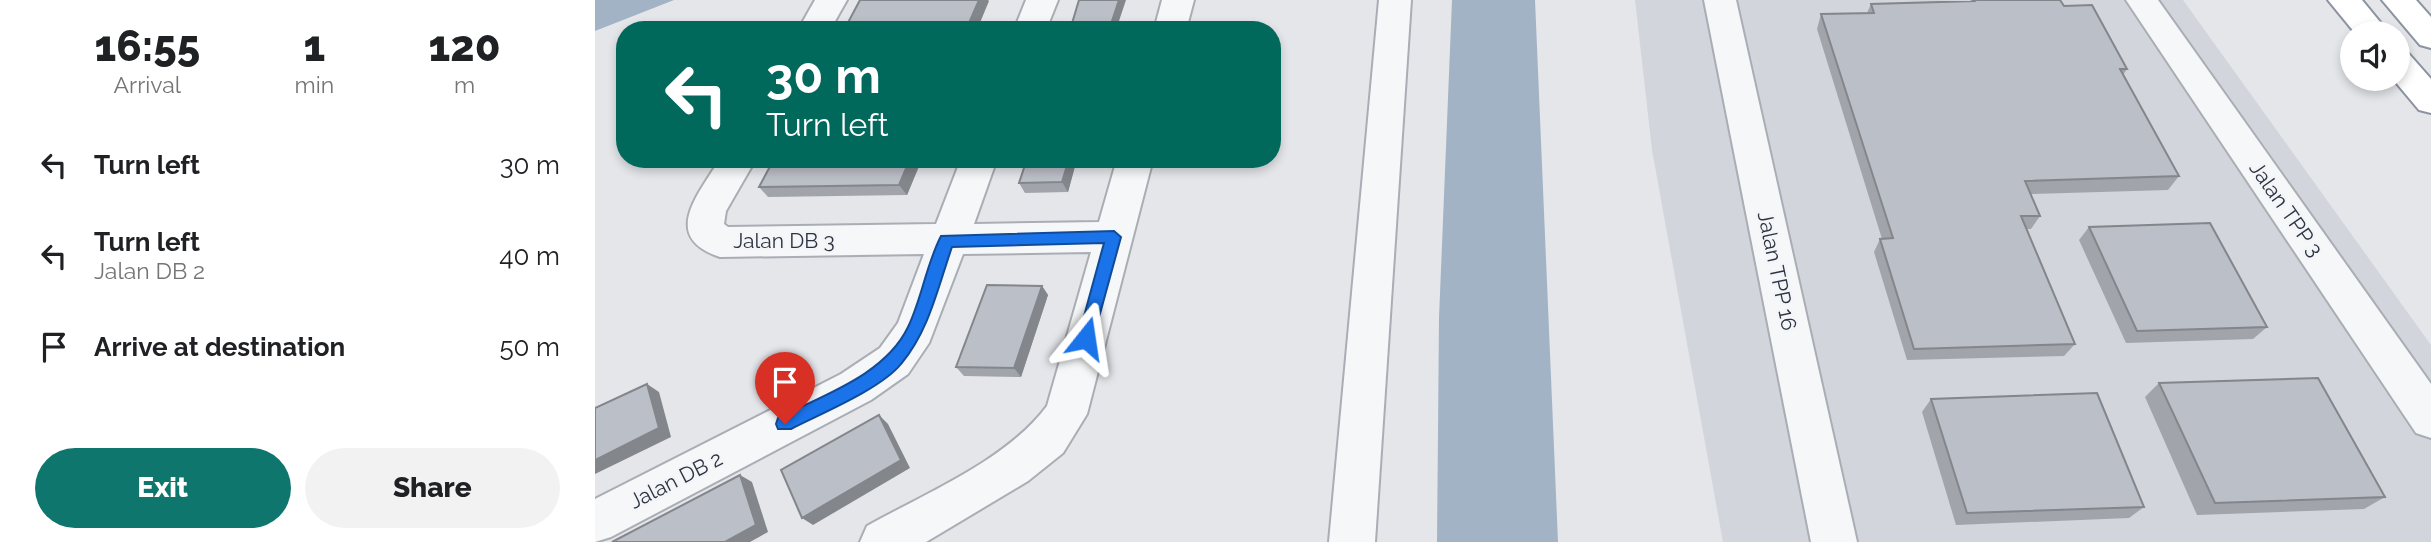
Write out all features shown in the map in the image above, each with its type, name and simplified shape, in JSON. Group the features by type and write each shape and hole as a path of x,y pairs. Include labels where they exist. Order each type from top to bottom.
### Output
{"highway":[{"path":"2344,0 2362,21"},
{"path":"2398,0 2431,37"},
{"path":"2410,77 2431,101"}],"street":[{"path":"819,21 831,0"},
{"path":"1034,21 1042,0"},
{"path":"1172,21 1178,0"},
{"path":"1352,542 1395,0"},
{"name":"Jalan TPP 16","path":"1720,0 1834,542"},
{"name":"Jalan TPP 3","path":"2142,0 2431,419"},
{"name":"Jalan DB 3","path":"733,168 708,210 705,230 720,242 946,241"},
{"name":"Jalan DB 2","path":"595,522 856,387 894,361 915,331 946,241 975,168"},
{"path":"883,542 1013,467 1048,439 1066,414 1133,168"},
{"path":"946,241 1114,237"}],"shaded area":[{"path":"1635,0 2183,0 2431,345 2431,542 1723,542 1652,150"}],"water":[{"path":"595,0 674,0 616,21 595,31"},
{"path":"1452,0 1535,0 1558,542 1437,542 1439,318"}],"building":[{"path":"860,0 979,0 970,21 849,21"},
{"path":"1079,0 1119,0 1112,21 1073,21"},
{"path":"2060,0 2064,6 2092,5 2127,69 2120,69 2179,176 2025,181 2040,216 2021,216 2075,344 1914,349 1880,239 1893,238 1821,14 1874,13 1871,4"},
{"path":"769,168 906,168 899,185 759,187"},
{"path":"1024,168 1066,168 1062,182 1019,183"},
{"path":"2210,223 2267,327 2137,331 2089,227"},
{"path":"987,285 1042,286 1014,368 956,367"},
{"path":"2318,378 2385,497 2215,503 2159,383"},
{"path":"647,384 659,428 595,460 595,408"},
{"path":"2097,393 2144,507 1967,513 1931,399"},
{"path":"879,415 901,460 802,518 781,470"},
{"path":"740,475 756,525 725,542 612,542"}],"route":[{"path":"785,424 856,387 894,361 915,331 946,241 1114,237 1086,338"}]}
